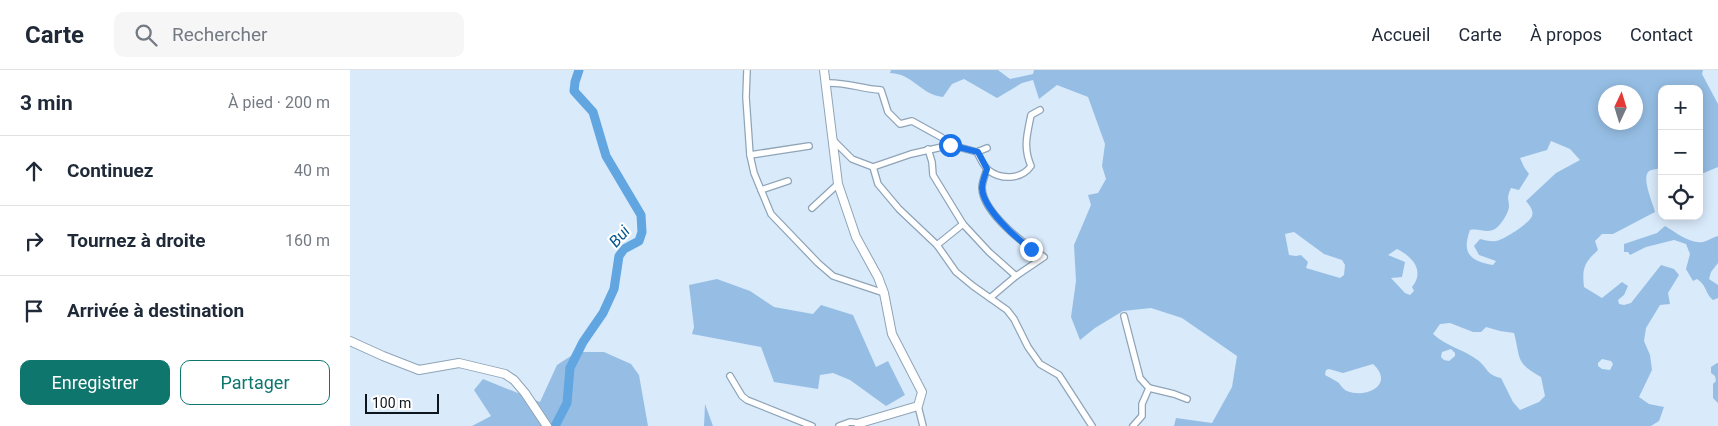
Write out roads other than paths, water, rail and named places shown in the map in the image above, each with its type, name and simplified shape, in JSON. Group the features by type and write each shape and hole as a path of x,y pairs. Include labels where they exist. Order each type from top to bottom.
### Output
{"street":[{"path":"747,70 746,97 750,155 761,190 772,214 833,276 884,293"},
{"path":"824,70 838,184 856,237 878,277 884,293 892,334 922,392 918,406 923,426"},
{"path":"826,83 854,84 871,90 881,90 888,112 900,124 912,121 942,137 950,145"},
{"path":"978,152 987,169 997,175 1007,178 1020,176 1031,166 1026,139 1031,115 1040,110"},
{"path":"833,140 852,159 873,167 928,149 950,145 978,152 987,148"},
{"path":"750,155 809,146"},
{"path":"928,149 934,175 964,224 989,252 1016,276"},
{"path":"873,167 878,184 894,203 937,245 956,272 1007,310 1040,364 1059,375 1092,426"},
{"path":"987,169 982,187 992,210 1014,236 1044,257 1016,276 990,298"},
{"path":"761,190 788,181"},
{"path":"812,208 838,184"},
{"path":"937,245 964,224"},
{"path":"1124,316 1140,378 1149,388 1187,399"},
{"path":"350,341 382,356 420,370 459,363 505,374 514,380 525,393 547,426"},
{"path":"730,376 742,396 747,400 812,426"},
{"path":"1133,426 1142,416 1142,404 1149,388"},
{"path":"839,426 850,422 860,425 918,406"}],"waterway":[{"name":"Bui","path":"555,426 567,403 570,368 583,342 603,313 614,289 619,256 624,249 639,241 642,232 641,215 606,156 593,112 574,91 579,70"}]}
